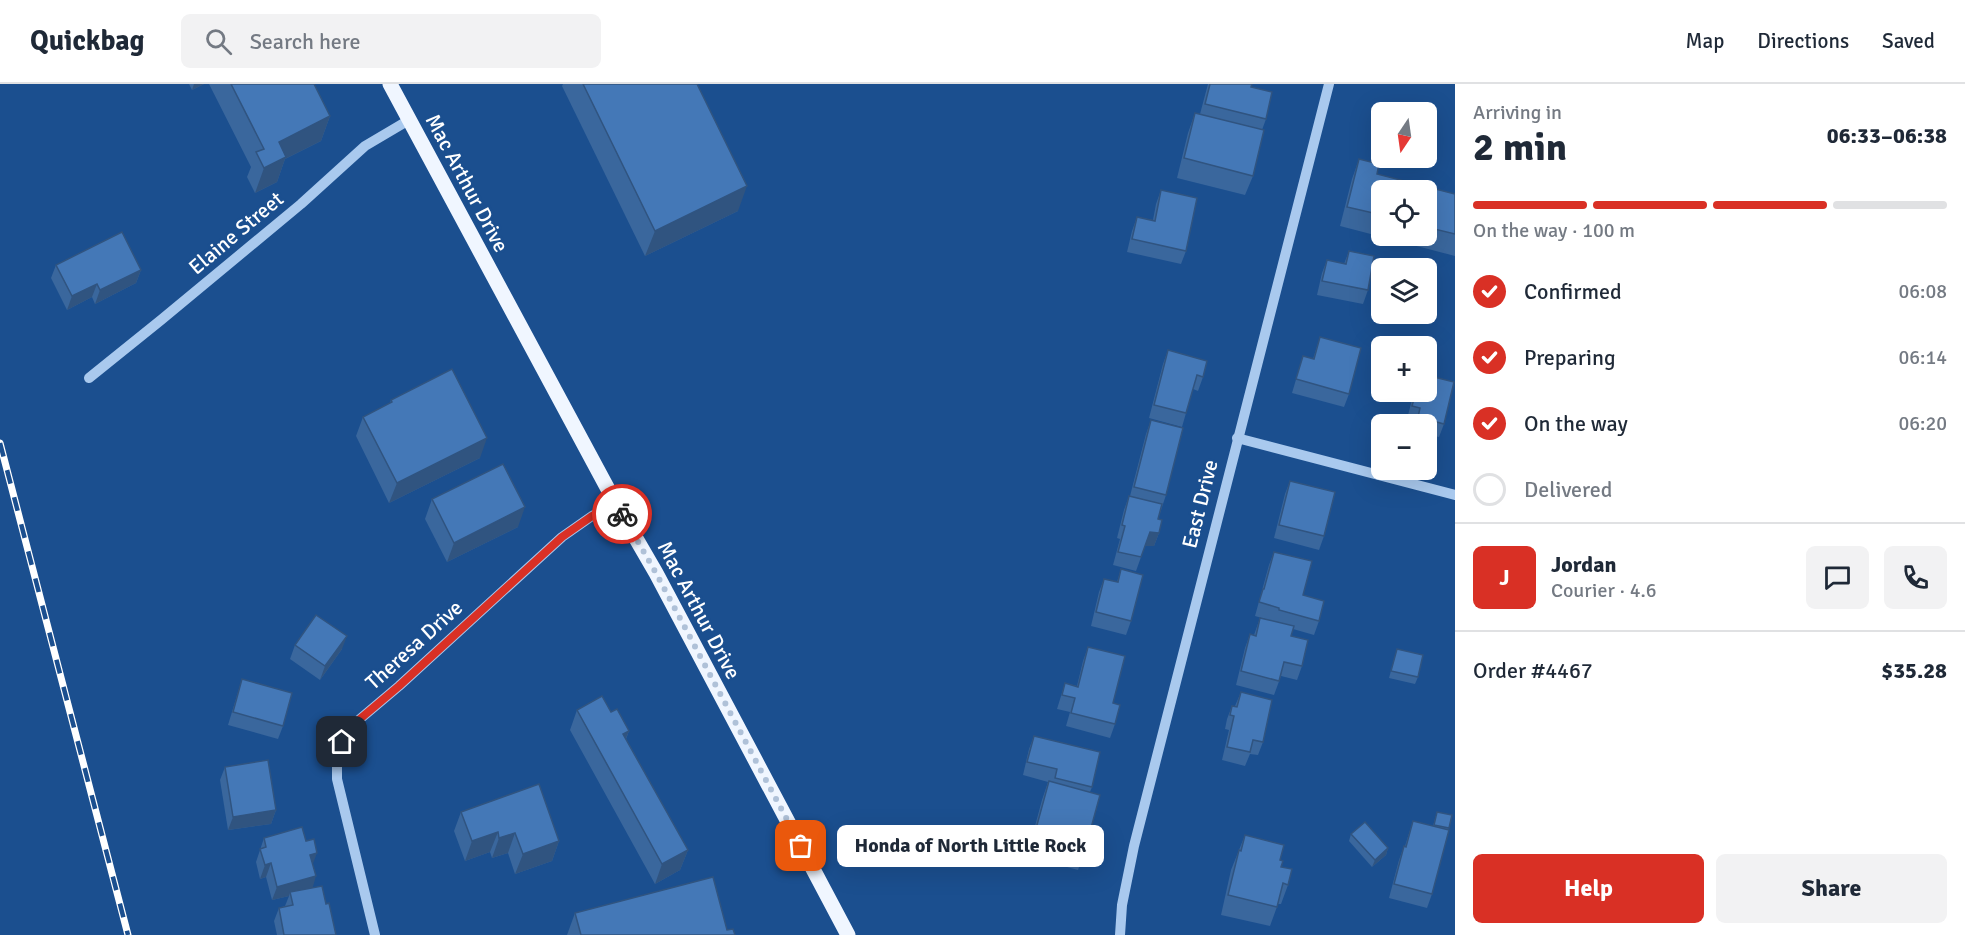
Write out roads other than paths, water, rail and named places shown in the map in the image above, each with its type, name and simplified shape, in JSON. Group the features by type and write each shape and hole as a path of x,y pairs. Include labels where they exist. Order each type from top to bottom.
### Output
{"main road":[{"name":"Mac Arthur Drive","path":"390,84 616,504 662,584 848,935"}],"street":[{"name":"East Drive","path":"1120,935 1122,905 1134,846 1329,84"},
{"name":"Elaine Street","path":"89,378 302,204 365,146 409,120"},
{"path":"1237,438 1455,495"},
{"name":"Theresa Drive","path":"375,935 337,778 337,761 342,742 354,724 399,686 562,537 592,516 616,504"}],"railway":[{"path":"0,443 128,935"}],"place":[{"name":"Honda of North Little Rock","path":"801,846"}]}
